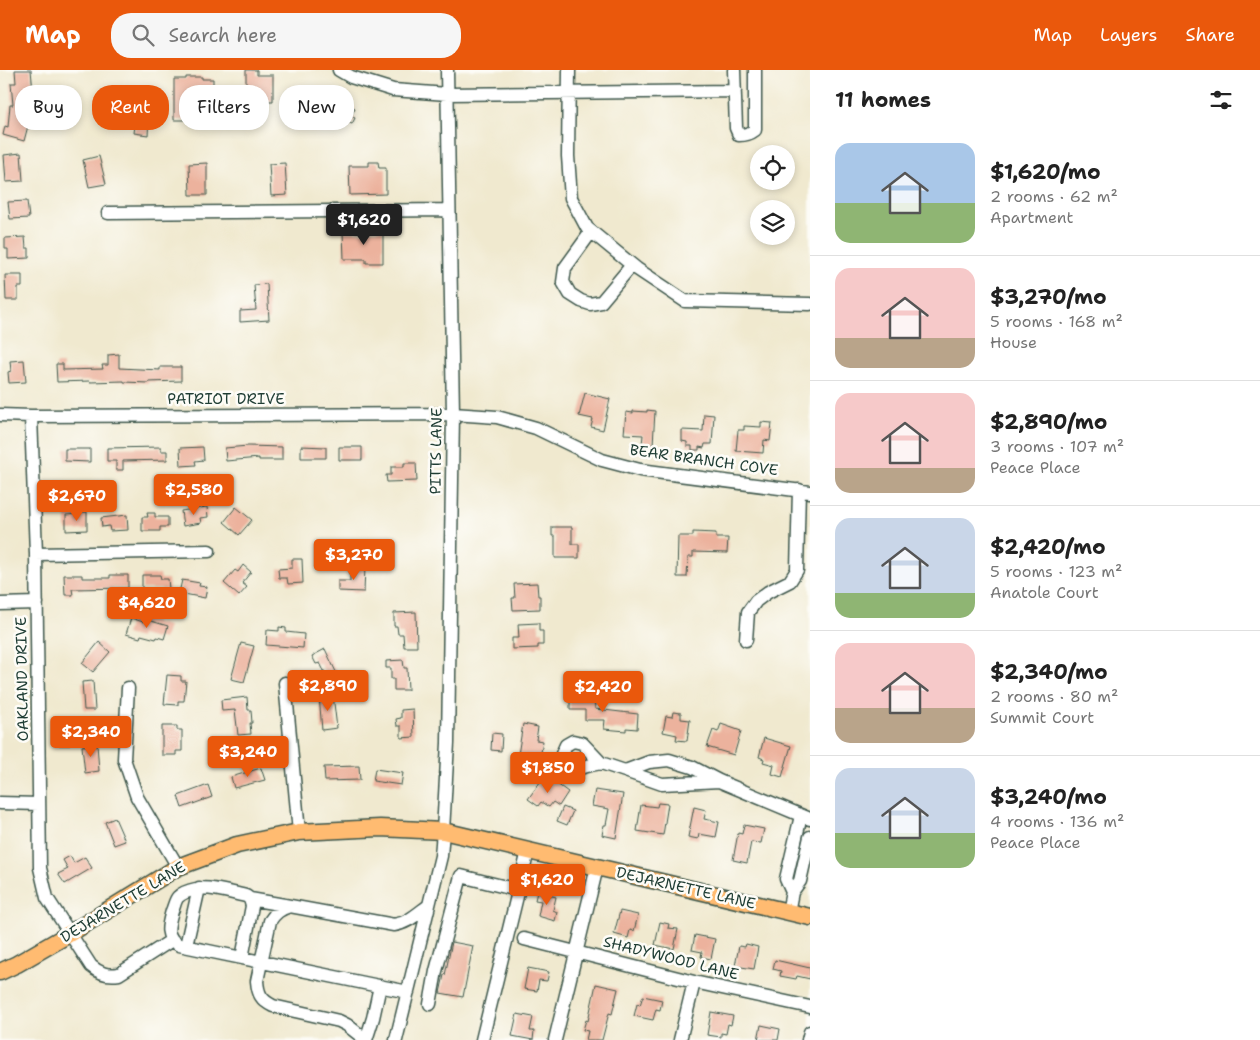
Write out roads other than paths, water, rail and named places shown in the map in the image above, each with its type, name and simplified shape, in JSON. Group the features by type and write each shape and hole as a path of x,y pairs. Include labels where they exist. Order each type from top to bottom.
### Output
{"main road":[{"name":"DEJARNETTE LANE","path":"0,972 69,934 178,867 237,845 299,832 380,828 444,831 810,917"}],"street":[{"path":"339,70 351,77 393,90 447,94 735,91"},
{"name":"PITTS LANE","path":"396,1040 440,856 444,831 448,743 452,414 447,70"},
{"path":"569,70 568,156 571,198 591,232 632,265 685,301 810,304"},
{"path":"734,70 736,128 739,135 746,135 754,130 755,70"},
{"path":"108,213 449,210"},
{"path":"591,232 565,268 563,282 570,294 581,302 590,304 601,302 632,265"},
{"name":"PATRIOT DRIVE","path":"0,415 452,414"},
{"name":"BEAR BRANCH COVE","path":"452,414 497,417 536,428 602,460 640,470 804,491"},
{"name":"OAKLAND DRIVE","path":"31,416 37,603 40,868 47,898 91,966 104,974 119,974 172,940"},
{"path":"746,640 748,612 756,601 768,592 790,581 797,570 804,491"},
{"path":"36,554 209,551"},
{"path":"0,604 37,603"},
{"path":"285,683 299,832"},
{"path":"128,688 124,759 137,797 178,867"},
{"path":"625,770 650,762 668,760 692,768 806,817 786,879 792,892"},
{"path":"601,763 662,784 719,780"},
{"path":"0,803 39,804"},
{"path":"788,912 792,892 800,881 810,837"},
{"path":"482,1040 528,851"},
{"path":"555,1040 597,867"},
{"path":"430,1004 436,971 461,876 518,890"},
{"path":"186,946 199,888"},
{"path":"242,958 252,906 246,896 199,888 178,897 169,924 169,932 172,940 179,945 186,946 242,958 261,962 408,992"},
{"path":"250,900 394,926 410,920 428,906"},
{"path":"290,906 274,914 270,922 257,981 258,990 266,1002 273,1006 339,1021 366,1040 380,986"},
{"name":"SHADYWOOD LANE","path":"524,939 694,982 810,1007"},
{"path":"680,1040 694,982"},
{"path":"808,1040 810,1032"}]}
